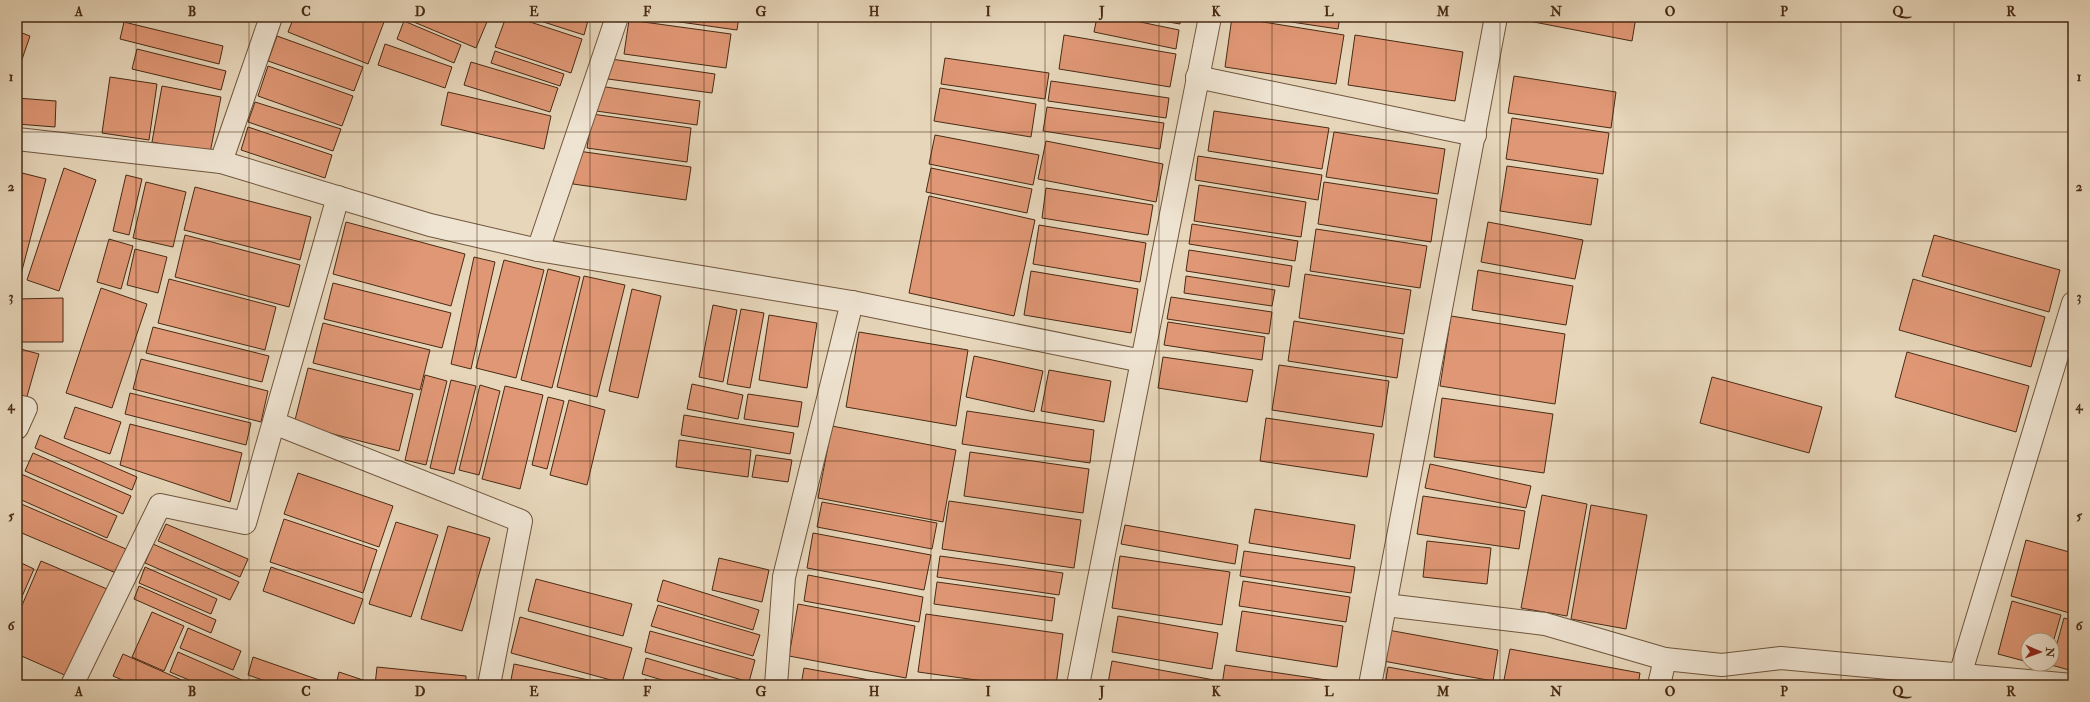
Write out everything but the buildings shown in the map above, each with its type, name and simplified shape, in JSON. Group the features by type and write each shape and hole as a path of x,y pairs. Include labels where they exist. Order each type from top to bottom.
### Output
{"street":[{"path":"221,162 271,17"},
{"path":"538,250 617,17"},
{"path":"1078,685 1210,17"},
{"path":"1370,685 1496,17"},
{"path":"1197,77 1474,135"},
{"path":"17,139 221,162 430,226 538,250 852,302 1142,361"},
{"path":"72,685 160,505 245,523 338,197"},
{"path":"776,685 784,577 852,302"},
{"path":"1960,675 2073,303"},
{"path":"17,406 26,408 17,428"},
{"path":"274,423 521,521 488,685"},
{"path":"1386,604 1545,624 1665,659 1722,665 1781,658 2072,685"},
{"path":"1659,685 1665,659"}]}
